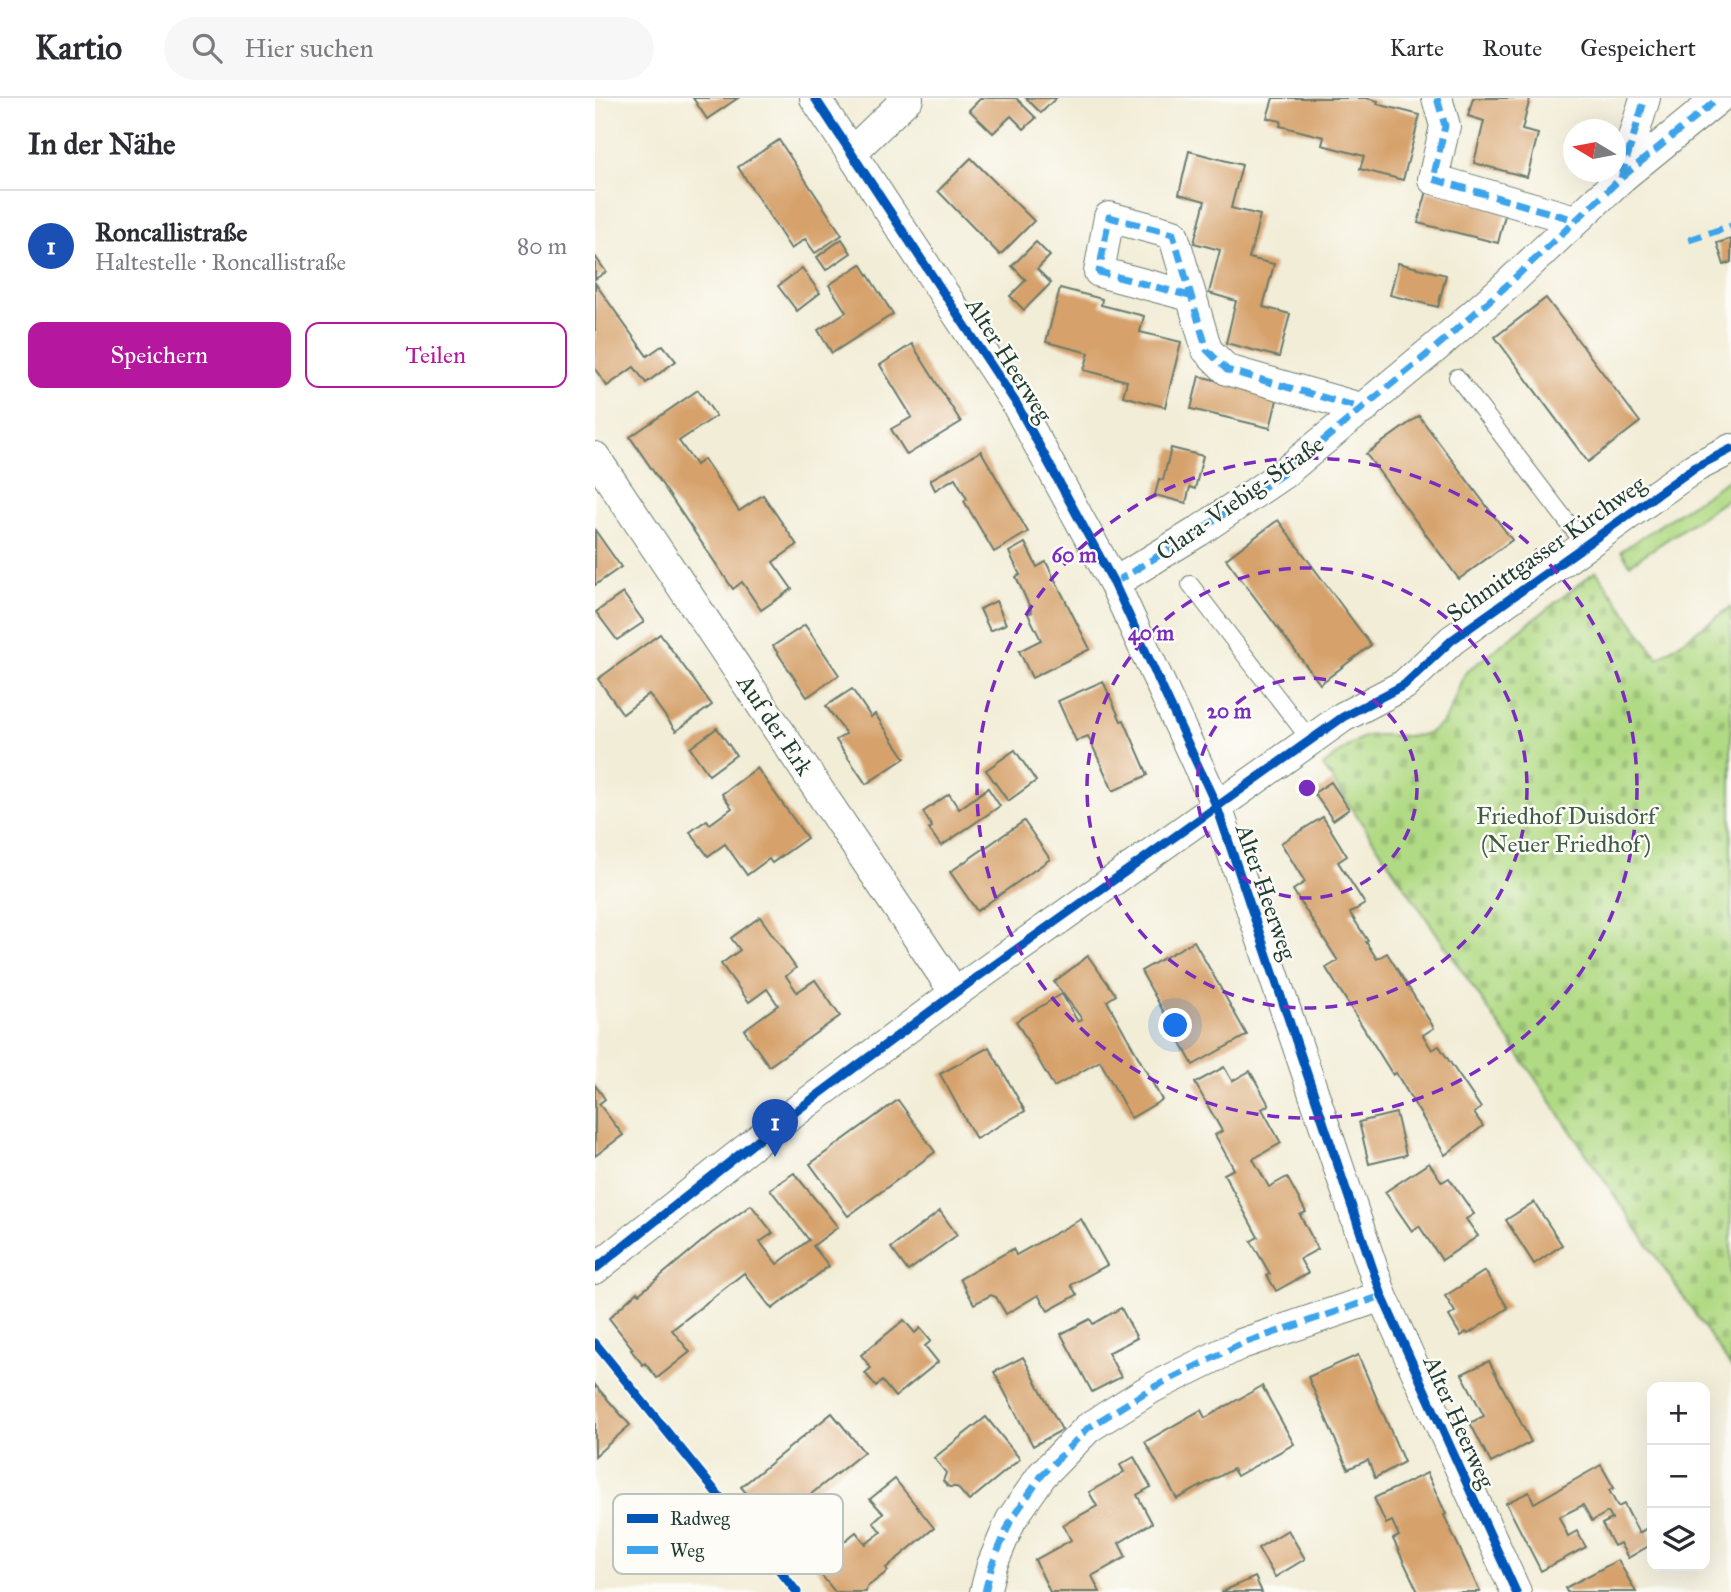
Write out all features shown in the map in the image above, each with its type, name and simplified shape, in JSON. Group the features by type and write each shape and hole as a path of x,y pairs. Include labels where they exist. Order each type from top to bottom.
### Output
{"street":[{"name":"Alter Heerweg","path":"815,98 1016,402 1114,583 1217,807 1382,1296 1516,1592"},
{"path":"852,152 908,98"},
{"path":"1437,98 1445,126 1433,179 1575,220"},
{"path":"1626,161 1645,98"},
{"name":"Clara-Viebig-Straße","path":"1626,174 1719,98"},
{"name":"Clara-Viebig-Straße","path":"1114,583 1199,531 1284,473 1364,409 1505,287 1617,182"},
{"name":"Clara-Viebig-Straße","path":"1190,296 1207,350 1227,370 1364,409"},
{"name":"Schmittgasser Kirchweg","path":"595,1269 764,1135 955,993 1343,717 1404,685 1453,640 1694,468 1731,449"},
{"name":"Auf der Erk","path":"595,457 955,993"},
{"path":"985,1592 992,1565 1011,1520 1042,1475 1088,1428 1152,1388 1241,1345 1382,1296"}],"lane":[{"name":"Schmittgasser Kirchweg","path":"1457,377 1585,545"},
{"path":"1189,584 1311,741"}],"green space":[{"path":"1731,478 1731,497 1630,564 1621,551"},
{"name":"Friedhof Duisdorf (Neuer Friedhof)","path":"1596,571 1658,658 1731,607 1731,1367 1323,766 1367,736 1420,735 1439,726 1450,711 1466,672"}],"building":[{"path":"693,98 738,98 707,119"},
{"path":"981,98 1016,98 1036,118 1024,129 1011,116 993,133 969,110"},
{"path":"1026,98 1056,98 1041,113"},
{"path":"1273,98 1366,98 1378,101 1377,104 1420,115 1403,180 1360,169 1364,156 1322,145 1324,137 1280,126 1281,121 1267,118"},
{"path":"1473,98 1530,98 1522,130 1538,134 1527,177 1474,163 1484,121 1468,116"},
{"path":"779,140 842,235 815,253 805,239 791,249 738,167"},
{"path":"1189,151 1242,165 1231,208 1260,215 1249,258 1274,264 1263,307 1290,314 1279,357 1226,343 1236,301 1209,293 1220,250 1194,243 1205,201 1179,194"},
{"path":"971,158 1034,221 1000,255 938,191"},
{"path":"1427,191 1506,211 1498,243 1418,223"},
{"path":"842,239 851,253 826,270 817,257"},
{"path":"1731,239 1731,262 1724,265 1717,243"},
{"path":"1036,242 1050,256 1037,269 1051,283 1024,310 1010,296 1026,280 1012,266"},
{"path":"595,256 606,272 595,279"},
{"path":"1398,263 1446,275 1438,307 1390,295"},
{"path":"861,264 893,314 832,353 818,330 846,312 829,285"},
{"path":"802,268 820,293 797,311 778,286"},
{"path":"595,283 647,356 663,345 676,361 646,383 634,367 607,386 595,369"},
{"path":"1060,288 1102,299 1101,305 1144,316 1140,332 1181,342 1165,407 1123,396 1127,381 1084,370 1089,353 1046,342"},
{"path":"1546,298 1640,422 1588,462 1495,337"},
{"path":"912,344 961,422 907,455 891,429 912,417 880,365"},
{"path":"1199,376 1278,396 1270,428 1191,409"},
{"path":"698,390 716,416 679,441 696,465 704,459 739,511 763,495 797,545 773,562 792,589 761,610 742,582 733,589 630,437"},
{"path":"1419,416 1512,540 1459,579 1366,454"},
{"path":"1171,448 1203,456 1195,489 1190,487 1186,503 1155,495 1159,479 1163,480"},
{"path":"981,451 1028,532 994,552 964,501 967,499 955,478 935,490 930,480"},
{"path":"1278,520 1371,645 1320,684 1226,559"},
{"path":"595,530 621,567 595,585"},
{"path":"1025,543 1037,567 1046,562 1090,649 1032,678 1019,651 1041,640 1028,614 1032,612 1016,577 1020,575 1009,552"},
{"path":"623,593 644,622 617,640 596,612"},
{"path":"996,601 1006,624 990,631 980,609"},
{"path":"805,625 839,675 807,697 773,646"},
{"path":"660,634 712,705 676,731 649,694 623,714 598,679"},
{"path":"1103,681 1121,721 1124,720 1148,775 1113,791 1088,736 1076,741 1058,701"},
{"path":"852,689 871,717 875,714 905,758 866,784 836,740 846,734 826,706"},
{"path":"717,728 736,755 709,775 690,748"},
{"path":"1015,750 1036,781 1008,801 986,770"},
{"path":"757,768 807,838 772,863 769,859 747,875 725,844 708,856 690,832 707,820 710,824 732,808 722,794"},
{"path":"1331,782 1349,809 1333,820 1314,793"},
{"path":"988,788 1000,806 941,846 929,829 932,827 923,812 949,794 959,809"},
{"path":"1323,817 1347,856 1338,862 1365,904 1350,913 1377,959 1387,953 1434,1028 1423,1035 1432,1050 1439,1046 1481,1108 1474,1113 1483,1126 1445,1155 1396,1073 1393,1075 1326,968 1338,961 1293,890 1305,882 1281,843"},
{"path":"1024,821 1050,859 977,911 950,872"},
{"path":"760,917 796,968 786,976 797,992 815,980 840,1016 769,1066 744,1030 778,1005 767,989 749,1002 721,964 740,950 731,938"},
{"path":"1194,941 1247,1035 1193,1065 1141,971"},
{"path":"1088,956 1116,995 1107,1001 1162,1100 1131,1118 1100,1061 1054,1087 1016,1021 1062,994 1078,1022 1082,1019 1054,982"},
{"path":"989,1047 1025,1111 976,1139 940,1074"},
{"path":"1224,1067 1232,1081 1250,1071 1269,1105 1262,1109 1281,1143 1253,1159 1269,1187 1287,1177 1306,1212 1300,1215 1318,1249 1300,1259 1308,1273 1276,1291 1267,1275 1270,1274 1251,1241 1258,1237 1224,1174 1234,1169 1215,1135 1222,1131 1195,1083"},
{"path":"595,1085 605,1099 599,1104 623,1135 595,1156"},
{"path":"898,1100 935,1152 848,1216 810,1164"},
{"path":"1396,1113 1406,1155 1369,1164 1359,1122"},
{"path":"1429,1163 1442,1182 1449,1178 1474,1214 1466,1219 1478,1236 1442,1260 1419,1226 1412,1231 1385,1192"},
{"path":"794,1173 838,1227 813,1246 829,1266 772,1309 744,1273 672,1330 690,1352 657,1378 631,1350 633,1349 609,1318 637,1292 639,1294 712,1233 751,1205 773,1233 760,1242 777,1264 809,1240 770,1189"},
{"path":"1534,1202 1562,1245 1534,1264 1506,1220"},
{"path":"940,1211 957,1235 908,1271 891,1248"},
{"path":"1081,1219 1107,1265 1071,1285 1077,1295 1048,1311 1038,1295 1006,1314 996,1297 991,1295 974,1304 960,1279 1013,1249 1016,1255"},
{"path":"1485,1271 1508,1308 1461,1336 1449,1316 1455,1312 1445,1296"},
{"path":"1121,1308 1137,1338 1108,1353 1121,1377 1092,1392 1061,1334 1090,1319 1093,1324"},
{"path":"904,1320 915,1333 920,1328 931,1341 925,1346 938,1362 895,1397 882,1381 876,1386 865,1373 871,1368 861,1355"},
{"path":"1358,1355 1404,1462 1375,1478 1368,1460 1348,1469 1308,1377"},
{"path":"1023,1357 1062,1430 1033,1446 994,1372"},
{"path":"1489,1361 1531,1442 1491,1463 1470,1423 1484,1416 1462,1374"},
{"path":"595,1385 630,1425 595,1456"},
{"path":"1262,1386 1294,1444 1237,1476 1233,1469 1177,1499 1145,1442 1201,1410 1205,1418"},
{"path":"832,1413 864,1452 811,1494 747,1494 741,1487"},
{"path":"986,1417 1020,1459 969,1501 957,1487 949,1487 943,1481 946,1473 934,1458"},
{"path":"1134,1457 1151,1487 1137,1495 1152,1523 1119,1543 1126,1557 1092,1576 1100,1592 1050,1592 1035,1560 1071,1540 1063,1525 1097,1506 1089,1492 1124,1472 1120,1465"},
{"path":"1601,1465 1614,1488 1609,1490 1618,1507 1624,1504 1639,1533 1647,1528 1647,1547 1628,1558 1620,1543 1614,1546 1602,1524 1612,1519 1608,1512 1592,1521 1583,1505 1559,1517 1568,1536 1577,1531 1586,1547 1541,1571 1506,1503 1529,1492 1534,1503"},
{"path":"1427,1473 1480,1592 1418,1592 1393,1539 1399,1536 1392,1521 1386,1524 1374,1498"},
{"path":"895,1479 934,1528 886,1568 888,1571 867,1587 866,1592 835,1592 820,1574 843,1574 843,1543 856,1532 866,1544 881,1532 873,1522 883,1513 870,1499"},
{"path":"1288,1530 1305,1559 1275,1577 1258,1548"},
{"path":"1618,1560 1636,1592 1567,1592 1565,1588"},
{"path":"1255,1577 1262,1592 1221,1592"}],"marked path":[{"path":"1437,98 1445,126 1433,179 1575,220"},
{"path":"1626,161 1645,98"},
{"path":"1114,583 1199,531 1284,473 1435,348 1505,287 1621,178 1719,98"},
{"path":"1190,296 1099,272 1109,217 1173,234 1207,350 1227,370 1364,409"},
{"path":"1689,240 1731,226"},
{"path":"985,1592 992,1565 1011,1520 1042,1475 1088,1428 1152,1388 1241,1344 1382,1296"}],"cycle path":[{"path":"815,98 1016,403 1114,583 1217,807 1382,1296 1516,1592"},
{"path":"595,1269 764,1135 955,993 1343,717 1404,685 1452,640 1694,468 1731,449"},
{"path":"595,1343 717,1494"},
{"path":"782,1574 797,1592"}],"place":[{"name":"Roncallistraße","path":"775,1157"}]}
